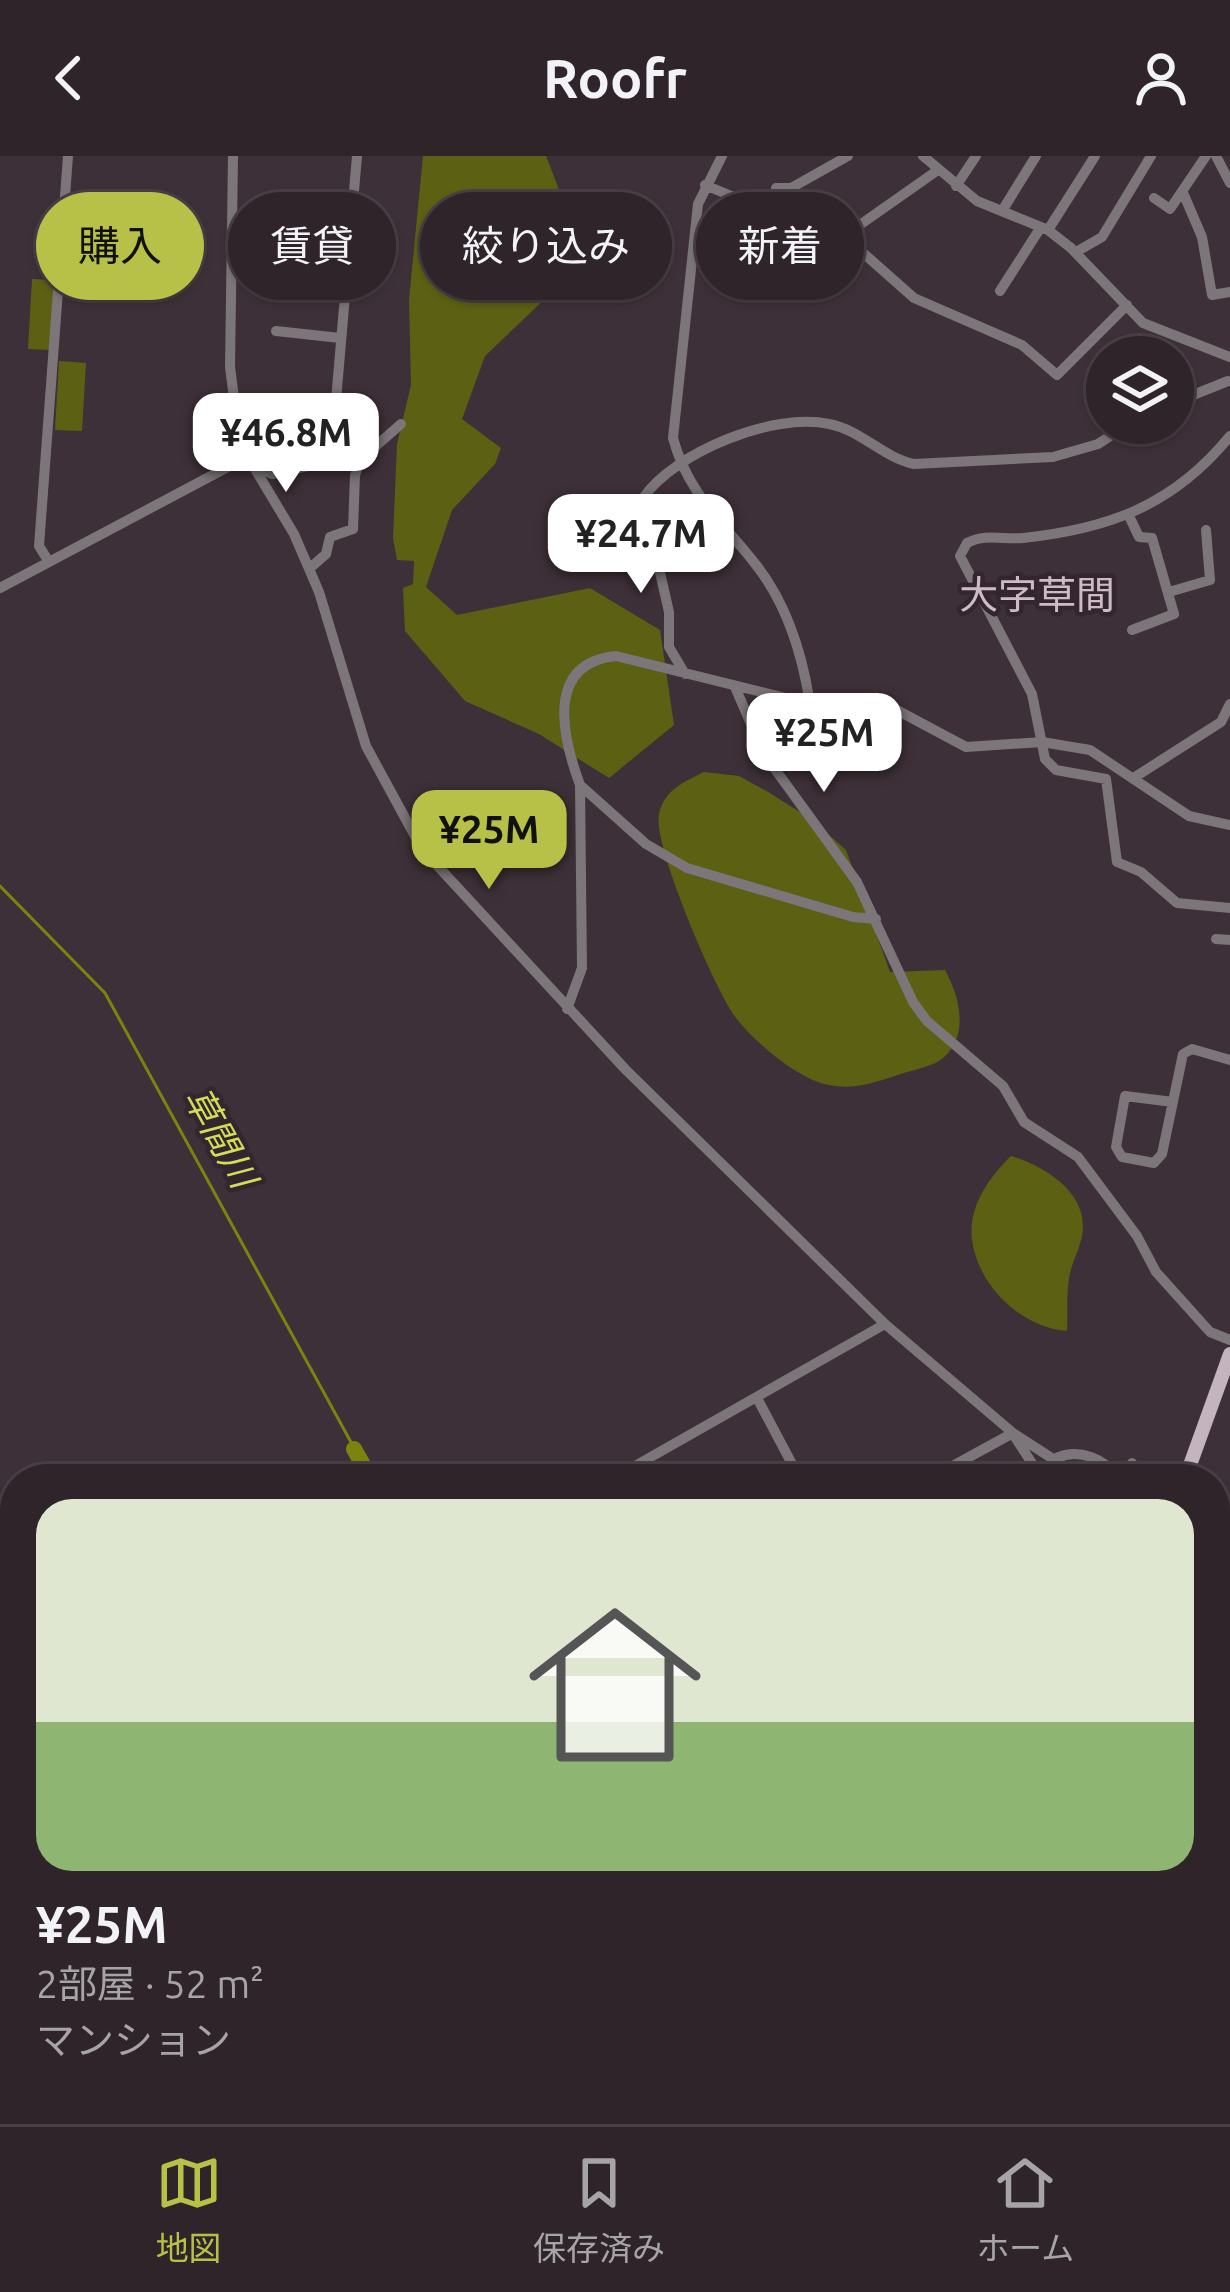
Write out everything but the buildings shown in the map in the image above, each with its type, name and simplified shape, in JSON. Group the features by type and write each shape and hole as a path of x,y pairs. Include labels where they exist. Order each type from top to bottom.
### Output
{"main road":[{"path":"1190,1464 1230,1354"}],"street":[{"path":"49,562 39,546 68,156"},
{"path":"233,156 230,367 237,427 249,460 294,534 309,569 350,704 393,804 442,876 567,1010 885,1324 1013,1433 1064,1464"},
{"path":"326,462 335,412 357,156"},
{"path":"722,156 698,204 689,310 673,410 680,465 697,497 773,589 790,626 809,698"},
{"path":"776,188 790,188 848,156"},
{"path":"923,156 956,186 1045,228 1076,252 1143,323 1230,357"},
{"path":"956,186 976,156"},
{"path":"1002,211 1036,156"},
{"path":"1000,291 1095,156"},
{"path":"1076,252 1102,237 1151,156"},
{"path":"1154,198 1171,209 1206,156"},
{"path":"1216,156 1230,183"},
{"path":"864,222 938,170"},
{"path":"705,185 722,192"},
{"path":"1184,195 1202,237 1212,295 1230,292"},
{"path":"864,254 914,298 1022,346 1057,375 1127,305"},
{"path":"276,332 340,338"},
{"path":"1194,396 1229,384"},
{"path":"237,427 335,412"},
{"path":"685,674 669,646 668,612 643,498 654,482 680,465 733,436 807,423 849,431 892,460 914,464 1053,457 1098,444"},
{"path":"0,588 241,460 272,473 326,462 338,466 361,459 400,424"},
{"path":"1230,436 1182,484 1130,518 1022,538 983,536 960,552 976,592 1033,694 1045,759 1056,770 1106,779 1117,862 1141,872 1177,903 1230,908"},
{"path":"309,569 326,554 330,537 352,529 355,475 361,459"},
{"path":"1130,518 1139,537 1152,538 1174,614 1132,630"},
{"path":"1169,592 1210,580 1206,530"},
{"path":"567,1010 582,968 580,785 565,712 566,692 575,671 585,662 616,656 735,687 864,701 893,708 966,747 1042,742 1090,750 1189,815 1230,825"},
{"path":"735,687 764,754 836,850 927,1021 1003,1086 1024,1122 1078,1157 1168,1287 1210,1332 1230,1340"},
{"path":"1135,777 1221,722 1230,704"},
{"path":"580,785 646,844 687,868 853,917 876,919"},
{"path":"1173,1102 1125,1096 1117,1147 1122,1157 1154,1163 1162,1154 1173,1102 1183,1054 1192,1049 1230,1060"},
{"path":"640,1464 885,1324"},
{"path":"757,1398 792,1464"},
{"path":"956,1464 1013,1433"},
{"path":"1013,1433 1033,1464"},
{"path":"1056,1458 1076,1454 1105,1464"}],"shaded area":[{"path":"423,156 546,156 560,192 420,192 420,300 544,300 485,356 462,419 501,448 495,464 452,510 426,587 457,615 590,588 660,630 674,725 609,778 539,734 465,701 405,631 403,588 413,584 414,561 397,560 393,538 397,444 411,385 409,300"},
{"path":"32,279 36,279 36,300 53,300 51,350 28,349"},
{"path":"59,361 86,363 82,431 55,430"},
{"path":"704,772 739,776 770,793 812,820 846,850 890,972 945,970 960,1017 956,1041 939,1061 865,1084 826,1084 783,1062 736,1018 687,918 659,830 665,799"},
{"path":"1011,1156 1058,1180 1081,1213 1082,1238 1069,1280 1067,1331 1034,1322 1005,1302 976,1257 972,1228 977,1204"}],"waterway":[{"name":"草間川","path":"0,886 105,993 352,1444"},
{"name":"草間川","path":"354,1449 362,1464"}],"district":[{"name":"大字草間","path":"1037,594"}]}
